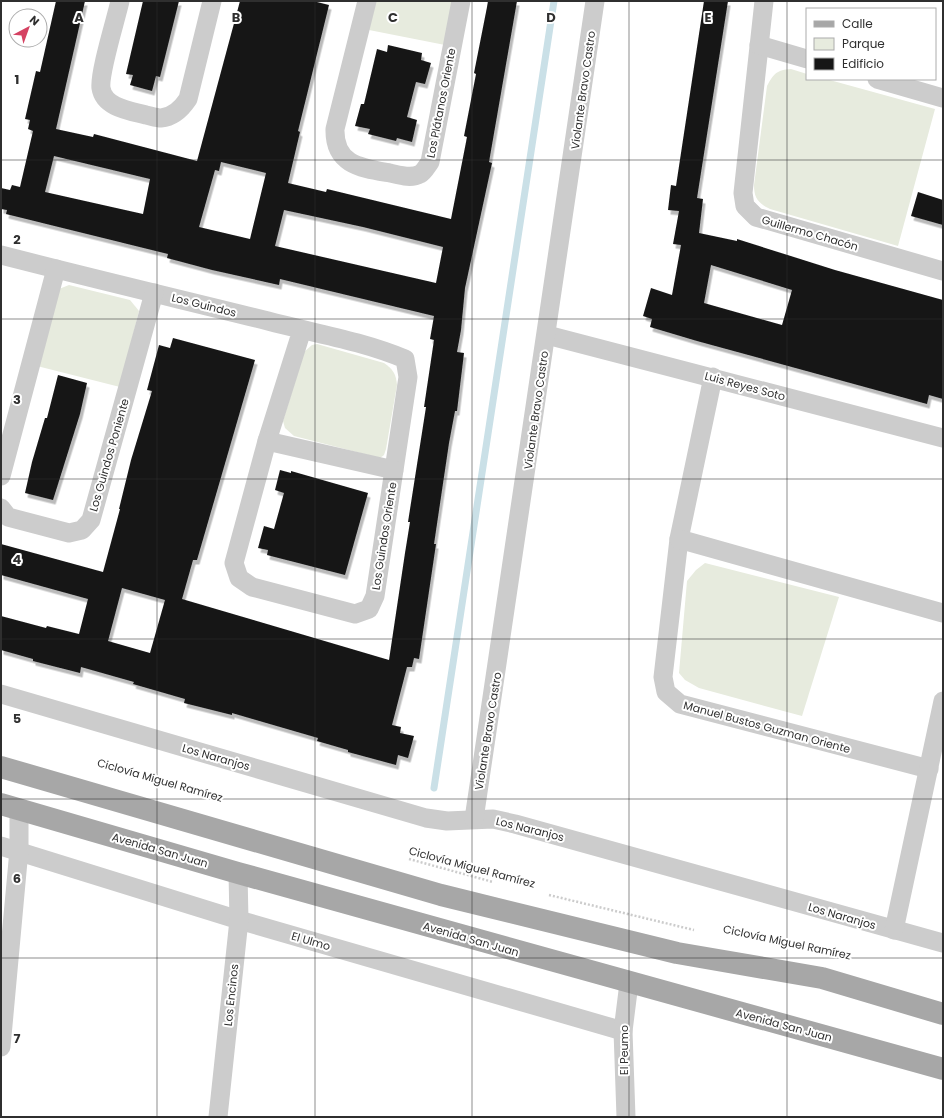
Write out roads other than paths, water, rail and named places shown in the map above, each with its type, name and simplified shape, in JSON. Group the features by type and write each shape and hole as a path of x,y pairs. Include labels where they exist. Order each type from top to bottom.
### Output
{"main road":[{"path":"1,767 441,895 677,953 822,978 943,1014"},
{"name":"Avenida San Juan","path":"10,806 238,873 629,983 943,1069"}],"street":[{"path":"120,1 103,74 101,89 109,102 119,108 161,118 173,115 182,108 188,99 212,1"},
{"name":"Los Plátanos Oriente","path":"367,1 334,137 338,151 348,161 358,167 408,177 420,174 430,162 461,1"},
{"name":"Violante Bravo Castro","path":"474,819 547,335 595,1"},
{"name":"Guillermo Chacón","path":"764,1 742,193 745,206 756,217 943,271"},
{"path":"759,45 806,59"},
{"path":"880,80 943,98"},
{"name":"Los Guindos","path":"1,255 389,352 406,359"},
{"path":"1,476 56,269"},
{"name":"Los Guindos Poniente","path":"1,508 8,517 70,533 82,530 91,520 154,293"},
{"name":"Los Guindos Oriente","path":"302,330 268,441 234,562 239,578 252,587 355,614 369,609 375,596 408,376 406,359"},
{"name":"Luis Reyes Soto","path":"547,335 943,438"},
{"name":"Manuel Bustos Guzman Oriente","path":"713,377 679,539 663,677 666,692 680,704 929,769"},
{"name":"Los Guindos Oriente","path":"268,441 394,470"},
{"path":"679,539 943,613"},
{"name":"Los Naranjos","path":"1,694 426,818 447,821 493,819 515,824 943,943"},
{"path":"894,930 943,701"},
{"path":"1,1047 19,850 10,806"},
{"name":"El Ulmo","path":"1,846 19,850 239,920 623,1031"},
{"name":"Los Encinos","path":"218,1117 239,920 238,873"},
{"name":"El Peumo","path":"626,1117 623,1031 629,983"}],"waterway":[{"path":"434,788 554,1"}]}
